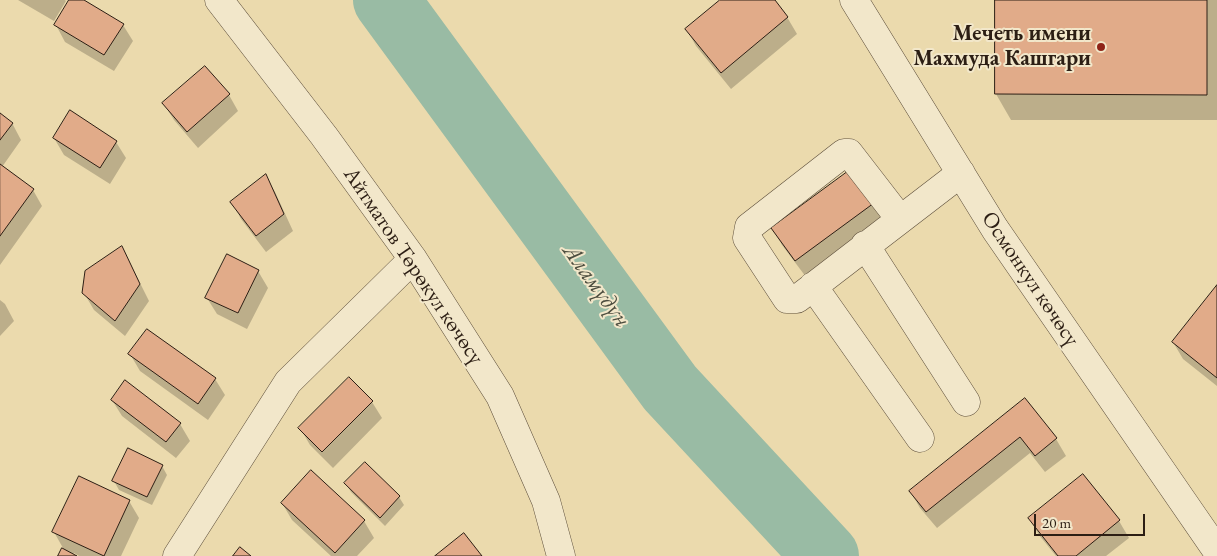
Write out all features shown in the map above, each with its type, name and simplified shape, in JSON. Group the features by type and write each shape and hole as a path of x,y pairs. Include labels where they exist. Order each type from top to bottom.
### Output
{"street":[{"name":"Айтматов Төрөкул көчөсү","path":"219,0 324,136 412,259 500,396 546,501 562,556"},
{"name":"Осмонкул көчөсү","path":"854,0 1000,237 1217,551"},
{"path":"900,219 850,153 844,153 749,227 747,238 787,299 797,299 961,173"},
{"path":"865,245 966,402"},
{"path":"177,556 288,382 412,259"},
{"path":"813,286 920,438"}],"building":[{"path":"69,0 84,0 124,24 104,55 54,25"},
{"path":"720,0 775,0 788,17 721,73 685,29"},
{"name":"Мечеть имени Махмуда Кашгари","path":"995,0 1207,0 1207,95 995,94"},
{"path":"205,66 230,94 187,132 162,103"},
{"path":"70,110 117,141 100,168 53,138"},
{"path":"0,113 13,123 0,140"},
{"path":"0,164 34,189 0,236"},
{"path":"850,170 874,203 795,261 771,228"},
{"path":"266,174 284,214 256,236 230,202"},
{"path":"122,246 140,284 115,321 82,293 85,271"},
{"path":"227,254 259,270 238,313 205,298"},
{"path":"1217,285 1217,378 1172,342"},
{"path":"147,329 216,378 198,404 128,354"},
{"path":"349,377 373,401 322,452 298,428"},
{"path":"125,380 181,423 166,442 111,400"},
{"path":"1025,398 1057,438 1035,456 1020,437 926,512 909,491"},
{"path":"128,448 163,465 147,497 112,481"},
{"path":"365,462 400,496 380,518 344,483"},
{"path":"311,470 365,520 335,553 281,503"},
{"path":"1083,474 1120,520 1076,556 1058,556 1028,518"},
{"path":"79,476 130,500 104,556 52,532"},
{"path":"464,533 482,556 435,556"},
{"path":"240,547 251,556 233,556"},
{"path":"62,548 77,556 58,556"}],"waterway":[{"name":"Аламүдүн","path":"386,0 670,388 826,556"}],"place":[{"name":"Мечеть имени Махмуда Кашгари","path":"1101,47"}]}
